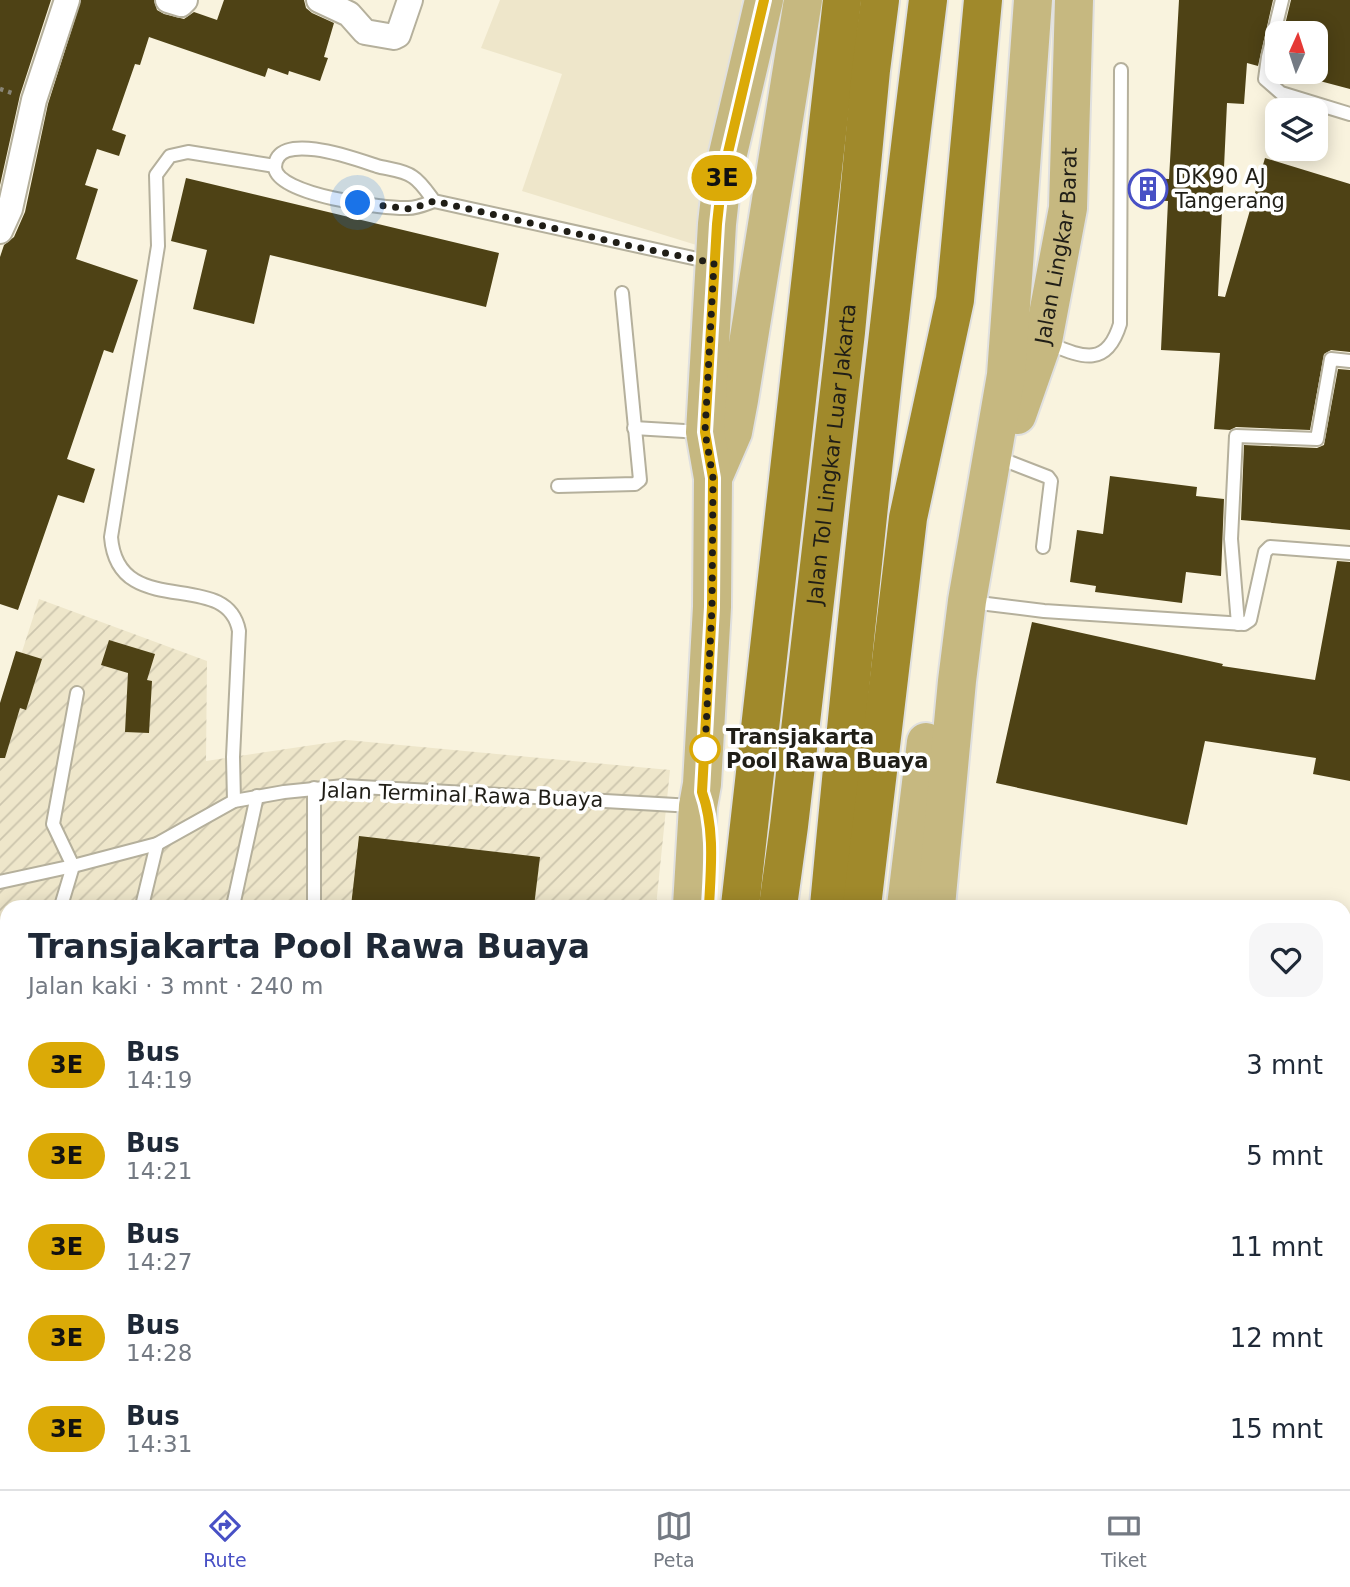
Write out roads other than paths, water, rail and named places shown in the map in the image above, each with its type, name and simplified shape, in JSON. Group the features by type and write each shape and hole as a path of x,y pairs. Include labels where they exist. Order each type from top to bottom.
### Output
{"highway":[{"path":"741,900 842,0"},
{"name":"Jalan Tol Lingkar Luar Jakarta","path":"779,900 846,332 880,0"},
{"name":"Jalan Tol Lingkar Luar Jakarta","path":"830,900 896,252 928,0"},
{"path":"863,900 908,518 955,300 983,0"}],"main road":[{"path":"719,432 714,263 722,178 764,0"},
{"path":"693,900 712,607 713,478 719,432 803,0"},
{"name":"Jalan Lingkar Barat","path":"936,900 950,686 982,603 1006,375 1033,0"},
{"name":"Jalan Lingkar Barat","path":"994,469 1043,341 1068,208 1074,0"},
{"name":"Jalan Lingkar Barat","path":"907,900 929,716 938,695 950,686"},
{"path":"695,900 712,857 708,808 700,799"}],"street":[{"path":"168,0 181,4 185,0"},
{"path":"319,0 349,14 365,32 394,37 398,35 410,0"},
{"path":"0,231 10,209 27,122 65,4"}],"lane":[{"path":"1282,0 1265,79 1281,93 1350,114"},
{"path":"1043,341 1078,355 1095,356 1114,343 1120,324 1121,70"},
{"path":"434,201 412,176 337,154 304,148 287,150 279,157 275,166 278,175 285,182 337,200 411,209 434,201 714,263"},
{"path":"234,801 233,757 239,631 237,621 232,612 203,597 145,586 131,579 120,570 113,556 111,537 158,246 156,176 170,156 188,152 275,166"},
{"path":"558,486 635,484 640,480 622,293"},
{"path":"1238,624 1231,540 1236,436 1317,439 1331,359 1350,361"},
{"path":"634,428 719,432"},
{"path":"994,469 1048,477 1051,481 1043,547"},
{"path":"982,603 1238,624 1250,620 1265,552 1270,547 1350,552"},
{"path":"63,900 73,866 53,824 77,694"},
{"name":"Jalan Terminal Rawa Buaya","path":"0,882 157,844 234,801 314,788 344,786 700,799"},
{"path":"314,788 314,900"},
{"path":"234,900 257,796"},
{"path":"143,900 157,844"}],"place":[{"name":"DK 90 AJ Tangerang","path":"1148,189"},
{"name":"Transjakarta Pool Rawa Buaya","path":"705,749"}]}
